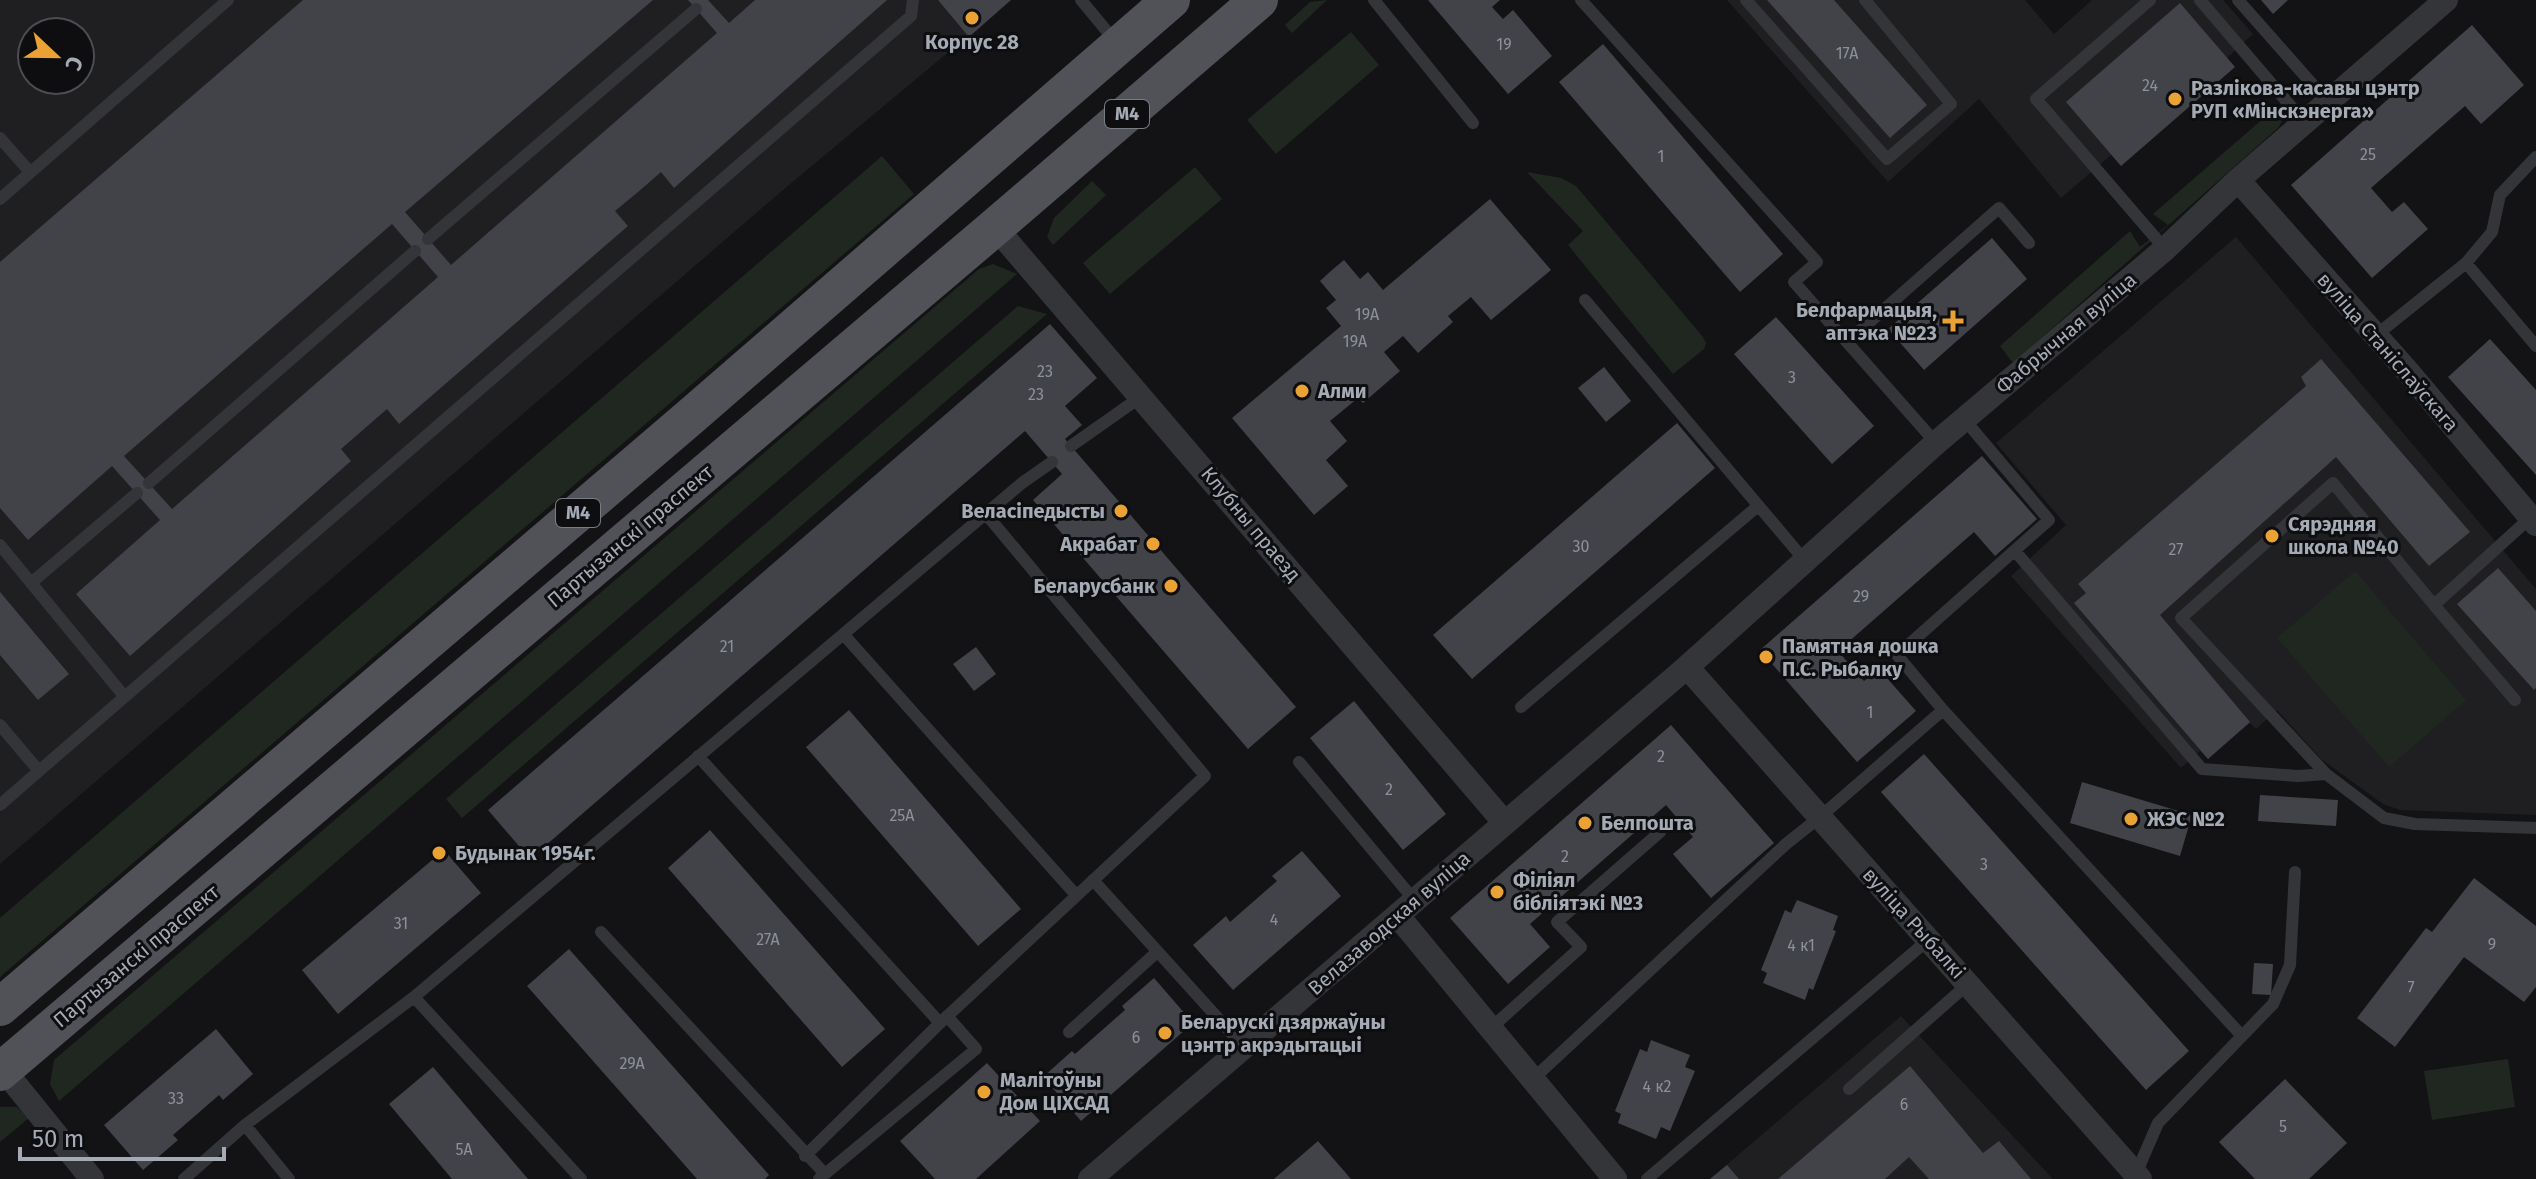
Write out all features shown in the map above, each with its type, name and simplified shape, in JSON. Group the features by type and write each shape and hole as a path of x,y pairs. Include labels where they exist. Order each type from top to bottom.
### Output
{"main road":[{"name":"М4","path":"0,1007 689,418 1171,0"},
{"name":"Партызанскі праспект","path":"1,1069 1259,0"},
{"path":"958,183 995,227"},
{"path":"689,418 705,418 724,429 726,440 718,462"}],"street":[{"name":"Фабрычная вуліца","path":"1687,667 1936,443 2165,249 2238,180 2446,0"},
{"name":"вуліца Станіслаўскага","path":"2238,180 2533,521"},
{"name":"Клубны праезд","path":"995,227 1504,822"},
{"name":"Велазаводская вуліца","path":"1090,1179 1687,667"},
{"name":"вуліца Рыбалкі","path":"1687,667 2137,1178"},
{"path":"1407,909 1491,1028 1615,1179"},
{"path":"1,1069 92,1179"}],"lane":[{"path":"0,199 228,0"},
{"path":"0,805 911,16 913,0"},
{"path":"1081,0 1118,45"},
{"path":"1374,0 1473,123"},
{"path":"1581,0 1817,262 1794,282 1936,443"},
{"path":"1746,0 1887,159 1951,104 1865,0"},
{"path":"2150,0 2036,99 2165,249"},
{"path":"2200,0 2306,124"},
{"path":"2238,0 2329,103"},
{"path":"428,239 696,9"},
{"path":"0,138 30,172"},
{"path":"2375,336 2466,263 2492,232 2500,195 2536,157"},
{"path":"1847,342 1999,208 2029,243"},
{"path":"149,483 415,251"},
{"path":"2466,263 2536,346"},
{"path":"1585,300 1806,562"},
{"path":"1071,446 1142,396"},
{"path":"1964,419 2049,520 1897,655 1943,710 2242,1036"},
{"path":"184,1179 245,1125 414,997 986,514 1052,462"},
{"path":"2515,700 2333,483 2181,618 2326,774 2384,818 2415,824 2536,828"},
{"path":"31,583 137,493"},
{"path":"1521,707 1758,506"},
{"path":"805,1156 943,1019 1205,776 986,514"},
{"path":"2434,605 2533,521"},
{"path":"0,545 124,696"},
{"path":"2015,551 2202,769 2285,776 2326,774"},
{"path":"844,635 1076,895"},
{"path":"1534,1078 1786,844 1943,710"},
{"path":"0,725 39,771"},
{"path":"601,932 822,1177 976,1049 943,1019 698,756"},
{"path":"1299,762 1407,909"},
{"path":"1491,1028 1581,947 1557,922 1660,832"},
{"path":"2137,1178 2158,1123 2273,1004 2290,965 2295,872"},
{"path":"1093,880 1244,1047"},
{"path":"1647,1179 1928,940"},
{"path":"1069,1032 1157,952"},
{"path":"1849,1089 1968,984"},
{"path":"414,997 581,1179"},
{"path":"245,1125 289,1179"}],"shaded area":[{"path":"0,0 1011,0 783,190 0,864"},
{"path":"1327,0 1292,33 1285,25 1310,2"},
{"path":"1727,0 2025,0 2054,34 2092,0 2223,0 2253,34 2227,58 2235,67 2121,166 2111,155 2061,198 1979,99 1888,182"},
{"path":"1351,32 1379,65 1276,154 1247,120"},
{"path":"2279,105 2284,116 2279,127 2013,363 2000,346 2130,231 2140,247 2168,225 2153,214"},
{"path":"882,156 914,194 0,977 0,918"},
{"path":"1195,167 1222,199 1110,294 1083,263"},
{"path":"1527,172 1561,178 1576,186 1703,337 1706,343 1704,349 1673,374 1568,245 1583,231"},
{"path":"1092,181 1106,195 1053,245 1047,237 1054,218"},
{"name":"Сярэдняя школа №40","path":"2236,237 2536,589 2536,815 2400,810 2383,804 2321,759 2277,710 2256,729 2250,723 2208,759 2200,751 2181,768 2011,576 2066,525 1996,443"},
{"path":"993,264 1017,274 59,1101 50,1084 54,1060 979,269"},
{"path":"1018,306 1047,314 462,818 446,799"},
{"path":"2355,571 2466,700 2389,767 2277,638"},
{"path":"1901,1016 2053,1179 1710,1179"},
{"path":"2508,1059 2515,1107 2432,1120 2424,1071"},
{"path":"0,1107 17,1107 29,1118 0,1142"}],"building":[{"path":"303,0 653,0 405,212 451,265 717,33 688,0 708,0 729,23 755,0 887,0 674,188 661,172 615,211 628,226 399,424 387,409 341,449 351,461 130,656 76,594 160,520 112,466 28,540 0,508 0,262","holes":["392,224 438,277 172,509 124,456"]},
{"name":"Корпус 28","path":"938,0 1011,0 969,37"},
{"path":"1428,0 1500,0 1492,7 1503,19 1513,10 1552,56 1508,94"},
{"path":"1767,0 1834,0 1927,105 1890,138"},
{"path":"2261,0 2288,0 2273,14"},
{"path":"2180,3 2235,67 2121,166 2066,102"},
{"path":"2472,25 2524,85 2481,124 2465,106 2371,188 2392,212 2404,202 2428,229 2372,278 2291,185"},
{"path":"1603,44 1783,254 1740,292 1559,82"},
{"path":"1490,199 1551,270 1491,320 1471,297 1448,316 1453,322 1418,353 1403,336 1384,352 1400,371 1363,403 1358,398 1330,421 1347,441 1326,460 1348,486 1314,515 1232,418 1341,326 1326,308 1336,300 1320,281 1332,270 1344,260 1360,279 1368,272 1383,290"},
{"path":"1992,238 2027,279 1924,370 1888,329"},
{"path":"1776,317 1874,426 1832,464 1734,354"},
{"path":"1050,324 1097,378 1065,406 1082,425 1065,439 1296,707 1248,749 1033,500 1062,474 1025,431 530,859 488,810"},
{"path":"2490,339 2536,390 2536,475 2448,377"},
{"path":"2321,359 2470,532 2429,566 2336,457 2160,615 2250,722 2208,759 2074,603 2086,593 2078,584 2306,386 2301,377"},
{"path":"1604,367 1631,401 1606,422 1578,388"},
{"path":"1677,423 1715,468 1472,679 1433,635"},
{"path":"1982,456 2037,519 1995,556 1974,532 1838,651 1864,681 1879,669 1916,711 1857,762 1760,650"},
{"path":"2498,568 2536,611 2534,690 2457,604"},
{"path":"0,592 69,674 38,700 0,655"},
{"path":"976,647 996,674 974,691 953,664"},
{"path":"1354,701 1446,814 1403,850 1310,738"},
{"path":"849,710 1021,909 978,946 806,747"},
{"path":"1671,725 1774,843 1711,898 1673,854 1693,837 1666,805 1530,924 1550,947 1508,984 1450,918"},
{"path":"1924,754 2189,1051 2146,1090 1881,792"},
{"name":"ЖЭС №2","path":"2082,782 2192,815 2180,856 2070,823"},
{"path":"2260,795 2338,800 2336,826 2258,821"},
{"path":"710,830 885,1029 842,1067 668,868"},
{"path":"444,850 481,893 338,1014 302,970"},
{"path":"1302,851 1341,896 1233,990 1193,945 1226,916 1230,922 1277,881 1272,876"},
{"path":"2474,878 2536,926 2536,987 2524,1002 2464,957 2395,1047 2357,1018 2426,928 2432,932"},
{"path":"1797,900 1838,916 1833,930 1836,931 1813,990 1809,988 1805,1000 1763,983 1767,973 1761,970 1785,910 1791,913"},
{"path":"569,949 769,1175 765,1179 697,1179 527,986"},
{"path":"2254,963 2273,964 2271,995 2252,994"},
{"path":"1154,978 1193,1023 1081,1121 1043,1077 1072,1051 1075,1054 1125,1010 1122,1006"},
{"path":"216,1029 253,1074 223,1100 219,1095 173,1135 178,1140 143,1170 104,1125"},
{"path":"1651,1040 1690,1055 1685,1067 1695,1071 1670,1131 1661,1127 1656,1139 1618,1123 1621,1114 1615,1111 1640,1049 1647,1052"},
{"name":"Малітоўны Дом ЦІХСАД","path":"987,1063 1040,1121 976,1179 935,1179 900,1141"},
{"path":"1910,1066 1983,1153 1999,1141 2031,1179 1929,1179 1909,1157 1885,1179 1778,1179"},
{"path":"433,1067 528,1179 452,1179 389,1104"},
{"path":"2285,1079 2347,1143 2309,1179 2255,1179 2219,1142"},
{"path":"1318,1141 1351,1179 1274,1179"},
{"path":"1727,1165 1739,1179 1710,1179"}],"place":[{"name":"Корпус 28","path":"972,18"},
{"name":"Разлікова-касавы цэнтр РУП «Мінскэнерга»","path":"2175,99"},
{"name":"Белфармацыя, аптэка №23","path":"1953,321"},
{"name":"Алми","path":"1302,391"},
{"name":"Веласіпедысты","path":"1121,511"},
{"name":"Сярэдняя школа №40","path":"2272,536"},
{"name":"Акрабат","path":"1153,544"},
{"name":"Беларусбанк","path":"1171,586"},
{"name":"Памятная дошка П.С. Рыбалку","path":"1766,657"},
{"name":"ЖЭС №2","path":"2131,819"},
{"name":"Белпошта","path":"1585,823"},
{"name":"Будынак 1954г.","path":"439,853"},
{"name":"Філіял бібліятэкі №3","path":"1497,892"},
{"name":"Беларускі дзяржаўны цэнтр акрэдытацыі","path":"1165,1033"},
{"name":"Малітоўны Дом ЦІХСАД","path":"984,1092"}]}
